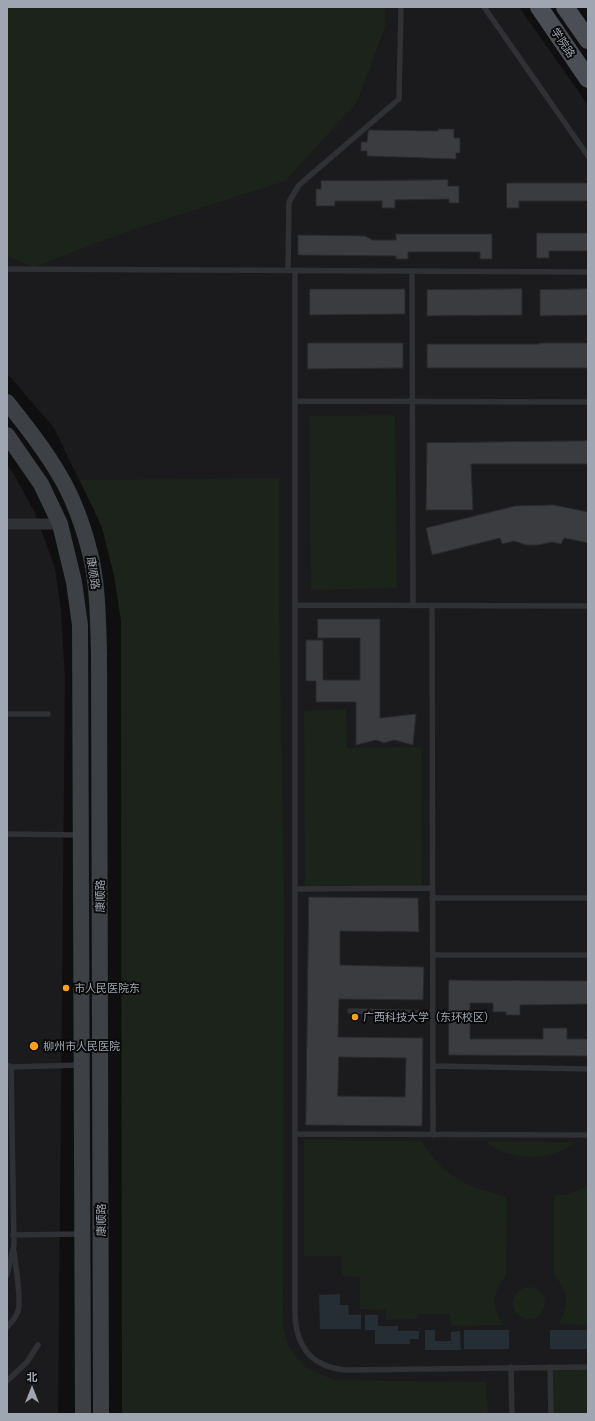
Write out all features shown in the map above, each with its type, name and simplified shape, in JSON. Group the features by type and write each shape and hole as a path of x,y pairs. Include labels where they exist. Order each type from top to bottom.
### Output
{"main road":[{"name":"学院路","path":"539,7 588,79"},
{"name":"学院路","path":"565,7 588,40"},
{"name":"康顺路","path":"7,402 38,443 61,477 80,519 90,553 95,587 99,653 101,1414"},
{"name":"康顺路","path":"7,435 41,484 60,524 74,582 80,625 83,1414"}],"street":[{"path":"7,524 60,524"}],"lane":[{"path":"288,270 289,202 299,185 398,99 401,7"},
{"path":"484,7 588,156"},
{"path":"7,269 588,272"},
{"path":"296,270 295,1316 298,1338 305,1351 314,1359 323,1365 340,1370 588,1367"},
{"path":"412,271 413,605"},
{"path":"296,401 588,402"},
{"path":"295,605 588,606"},
{"path":"432,605 433,1134"},
{"path":"7,714 48,714"},
{"path":"7,834 81,835"},
{"path":"296,889 432,888"},
{"path":"432,898 588,898"},
{"path":"433,955 588,955"},
{"path":"350,1011 433,1013"},
{"path":"7,1327 12,1322 18,1311 19,1300 13,1235 9,1066 82,1065"},
{"path":"433,1066 588,1069"},
{"path":"295,1134 588,1135"},
{"path":"13,1235 82,1234"},
{"path":"7,1275 14,1244"},
{"path":"7,1381 27,1362 38,1345"},
{"path":"510,1367 512,1414"},
{"path":"550,1367 551,1414"}],"shaded area":[{"name":"广西科技大学（东环校区）","path":"7,7 519,7 588,105 588,1414 122,1414 121,620 114,575 102,527 54,428 7,375"},
{"path":"7,7 385,7 385,27 357,102 285,181 123,233 34,267 7,256"},
{"path":"395,415 397,588 311,590 309,416"},
{"name":"柳州市人民医院","path":"7,465 15,476 35,513 55,568 61,610 65,679 58,1414 7,1414"},
{"path":"279,478 279,608 284,899 283,1326 288,1345 305,1367 334,1380 486,1382 488,1412 485,1414 122,1414 121,620 114,575 102,527 80,480"},
{"path":"346,709 347,748 421,747 422,886 305,887 304,711"},
{"path":"304,1140 421,1141 437,1162 447,1172 471,1186 507,1197 506,1276 498,1288 495,1300 496,1312 503,1325 451,1326 450,1314 417,1314 418,1319 386,1320 386,1310 360,1309 360,1277 342,1276 341,1256 304,1256"},
{"path":"486,1141 576,1142 555,1153 532,1157 506,1153 491,1146"},
{"path":"588,1186 588,1325 558,1324 566,1305 566,1299 565,1293 559,1281 554,1275 554,1195 566,1195"},
{"path":"529,1287 540,1292 545,1303 540,1314 529,1319 518,1314 513,1303 518,1292"},
{"path":"340,1294 340,1305 348,1305 349,1315 361,1315 361,1329 320,1329 319,1295"},
{"path":"365,1315 378,1315 378,1326 398,1326 398,1331 419,1331 419,1339 410,1339 410,1344 375,1344 375,1330 365,1330"},
{"path":"425,1330 435,1330 435,1341 451,1341 451,1332 460,1331 461,1350 425,1350"},
{"path":"464,1330 509,1330 509,1349 464,1349"},
{"path":"550,1330 588,1330 588,1349 550,1349"},
{"path":"550,1367 588,1367 588,1414 551,1414"}],"building":[{"path":"438,129 454,129 454,138 460,138 460,153 456,153 456,159 367,156 367,151 361,151 361,142 367,142 369,130 438,131"},
{"path":"448,180 448,186 459,186 459,203 449,203 449,199 395,200 395,208 382,208 382,201 335,201 335,206 316,206 316,189 321,189 321,181"},
{"path":"507,183 588,183 588,201 519,201 519,208 507,208"},
{"path":"537,233 588,233 588,251 549,251 549,258 537,258"},
{"path":"396,234 492,234 492,259 480,259 480,252 408,252 408,259 396,259 396,256 298,255 298,235 365,236 373,240 396,240"},
{"path":"310,289 405,289 405,314 310,315"},
{"path":"522,289 522,315 427,316 427,290"},
{"path":"588,289 588,315 540,316 540,290"},
{"path":"308,343 403,343 403,368 308,369"},
{"path":"588,343 588,368 427,368 427,344"},
{"path":"588,441 588,464 471,464 473,510 426,510 427,443"},
{"path":"554,505 588,512 588,543 564,538 561,544 552,542 538,545 526,545 514,541 502,544 500,538 432,555 426,528 515,506"},
{"path":"318,619 380,619 380,718 416,714 413,745 394,740 384,743 376,740 356,745 356,702 316,702 316,681 306,681 306,640 323,640 323,680 360,680 360,638 318,638"},
{"path":"309,897 418,898 419,932 340,931 340,965 424,967 423,1000 339,999 338,1037 423,1038 422,1126 306,1125","holes":["339,1057 406,1058 405,1097 338,1096"]},
{"path":"449,980 588,981 588,1004 520,1005 520,1015 506,1015 506,1012 493,1012 493,1003 470,1003 470,1039 543,1039 543,1028 567,1028 567,1039 588,1039 588,1056 449,1055"}],"place":[{"name":"市人民医院东","path":"66,988"},
{"name":"广西科技大学（东环校区）","path":"355,1017"},
{"name":"柳州市人民医院","path":"34,1046"}]}
